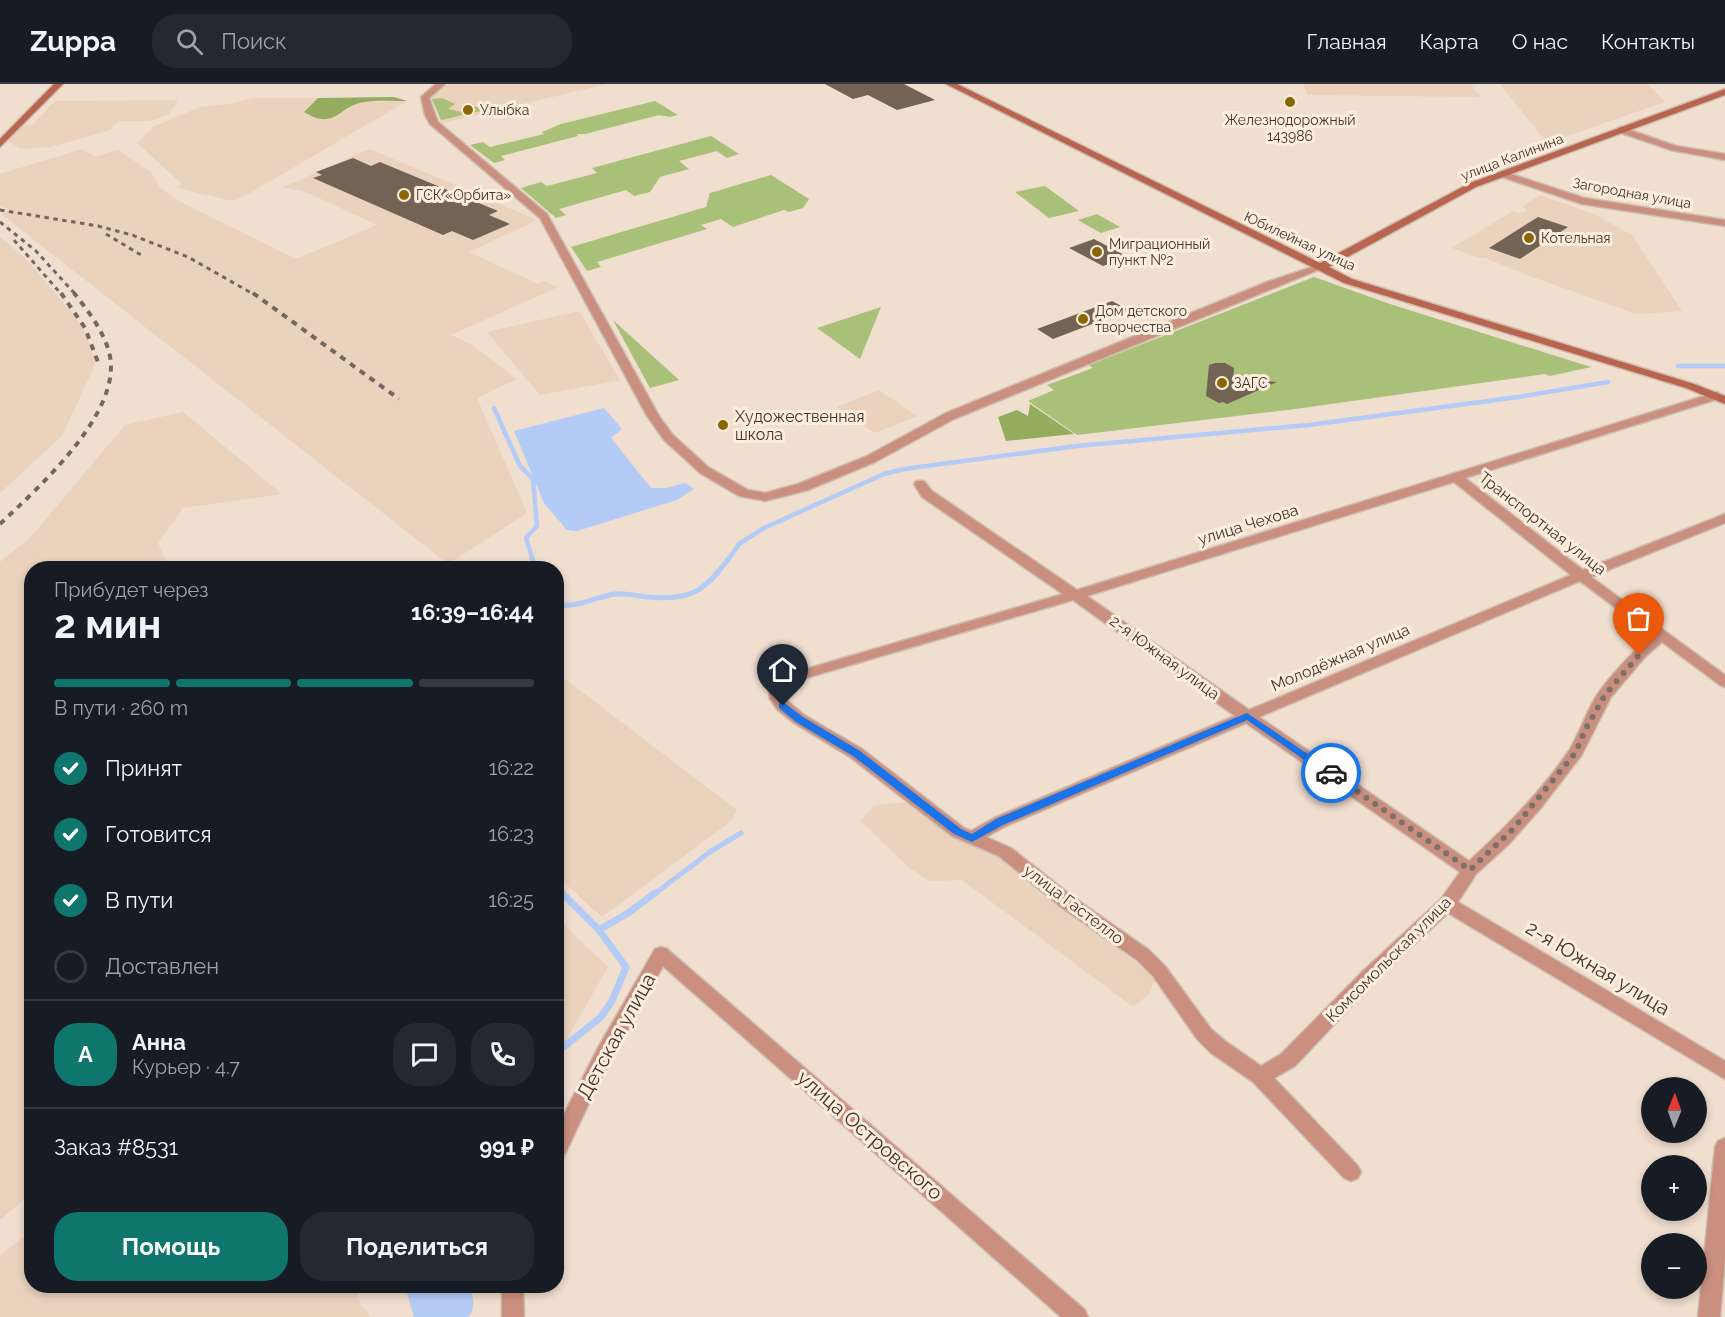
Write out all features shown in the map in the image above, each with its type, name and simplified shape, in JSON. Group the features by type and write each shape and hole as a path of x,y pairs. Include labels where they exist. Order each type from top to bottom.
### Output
{"main road":[{"path":"0,144 59,84"},
{"name":"Юбилейная улица","path":"950,84 1348,281 1721,398"},
{"name":"улица Калинина","path":"1318,267 1335,261 1473,185 1725,92"}],"street":[{"path":"441,84 425,96 429,115 434,124 544,216 653,416 663,430 704,470 724,484 744,493 765,497 803,487 871,459 950,416 1261,288 1318,267"},
{"path":"1621,130 1674,148 1725,157"},
{"name":"Загородная улица","path":"1502,174 1582,201 1725,223"},
{"name":"улица Чехова","path":"788,680 1076,595 1456,477 1721,398"},
{"name":"Транспортная улица","path":"1456,477 1580,575 1725,682"},
{"name":"2-я Южная улица","path":"920,484 927,494 1470,870"},
{"name":"Молодёжная улица","path":"972,838 1000,822 1247,716 1580,575 1725,518"},
{"name":"Комсомольская улица","path":"1260,1076 1288,1060 1370,975 1448,904 1470,870 1502,841 1576,752 1585,730 1605,695 1639,655 1661,635"},
{"name":"улица Гастелло","path":"788,680 776,692 783,706 799,719 856,753 957,832 1005,852 1067,902 1143,955 1159,971 1204,1034 1218,1047 1260,1076 1351,1172"},
{"name":"2-я Южная улица","path":"1448,904 1725,1071"},
{"name":"Детская улица","path":"564,1136 593,1076 662,954"},
{"name":"улица Островского","path":"662,954 1077,1317"},
{"path":"1709,1317 1725,1147"},
{"path":"513,1293 513,1317"}],"shaded area":[{"name":"Улыбка","path":"448,84 607,84 442,123 430,96"},
{"path":"1303,84 1471,84 1480,97 1308,95"},
{"path":"1500,84 1648,84 1665,102 1547,143"},
{"path":"254,98 318,98 304,112 326,120 362,102 407,101 233,201 176,188 182,184 137,143 153,127 200,107 229,104"},
{"path":"178,100 168,115 150,121 119,121 110,130 50,147 21,149 8,141 22,126 31,126 55,101"},
{"path":"82,149 95,157 118,150 151,172 160,188 186,205 296,259 377,225 306,192 283,187 370,149 537,220 469,252 538,284 543,281 558,287 451,335 474,346 517,379 477,398 527,513 453,561 444,561 1,214 10,210 0,206 0,174"},
{"path":"1540,195 1596,215 1632,235 1682,311 1636,314 1452,248 1513,211 1522,213 1528,210 1522,207"},
{"path":"0,237 24,257 69,309 86,334 95,359 94,367 62,436 0,493"},
{"path":"579,311 620,380 540,395 487,332"},
{"path":"879,390 917,416 875,433 837,407"},
{"path":"183,412 282,494 183,508 158,543 166,561 24,561 24,1200 0,1220 0,562 30,538 125,425"},
{"path":"564,678 737,810 730,822 602,917 564,882"},
{"path":"910,802 997,852 1155,978 1150,993 1133,1007 962,880 929,881 908,867 861,821 874,805"},
{"path":"564,925 608,967 564,1043"},
{"path":"24,1236 24,1293 358,1293 360,1303 370,1317 0,1317 0,1255"}],"green space":[{"path":"394,97 407,101 364,102 329,119 314,117 304,112 318,98"},
{"path":"442,98 455,104 448,109 462,112 470,106 489,109 441,120 432,99"},
{"path":"655,101 678,115 670,117 659,115 585,134 577,134 578,136 501,156 505,160 494,163 470,145 483,142 490,147 544,134 542,132 561,124"},
{"path":"711,136 739,154 727,158 717,151 679,161 689,169 660,177 650,192 634,196 626,190 559,209 566,215 556,218 521,188 541,182 547,186 597,173 592,168"},
{"path":"771,175 809,199 803,208 789,212 784,210 733,227 721,219 701,225 707,229 597,262 601,267 587,271 571,247 706,207 710,193"},
{"path":"1045,186 1079,211 1049,218 1015,192"},
{"path":"1097,214 1120,227 1101,233 1078,220"},
{"path":"1314,277 1390,304 1591,367 1550,376 1545,374 1295,409 1077,435 1028,401 1054,390 1047,385 1093,368 1089,365"},
{"path":"881,307 860,359 817,328"},
{"path":"613,320 679,380 650,388"},
{"path":"1030,404 1074,434 1006,441 998,417 1017,410 1028,416"}],"water":[{"path":"604,408 622,429 611,438 651,488 667,488 685,483 694,489 677,500 577,531 567,530 544,503 514,431"},
{"path":"407,1293 471,1293 473,1309 469,1317 414,1317"}],"building":[{"path":"825,84 904,84 935,100 897,110 868,95 853,99"},
{"name":"ГСК «Орбита»","path":"353,158 371,166 380,162 498,211 489,215 510,224 473,240 452,231 443,235 313,178 322,175 316,172"},
{"name":"Котельная","path":"1538,217 1568,227 1520,259 1489,248"},
{"name":"Миграционный пункт №2","path":"1094,239 1128,257 1103,266 1069,248"},
{"name":"Дом детского творчества","path":"1112,301 1129,310 1053,339 1037,329"},
{"name":"ЗАГС","path":"1225,363 1234,368 1233,382 1249,380 1277,382 1227,404 1219,403 1206,396 1209,365"}],"waterway":[{"path":"1678,366 1725,366"},
{"path":"728,560 739,544 764,528 884,474 904,469 1077,446 1309,425 1518,397 1608,382"},
{"path":"494,408 520,466 533,479 537,526 526,538 533,560"},
{"path":"564,605 578,604 615,594 662,598 685,595 695,592 712,579 729,558"},
{"path":"653,895 710,852 741,833"},
{"path":"599,930 628,913 655,893"},
{"path":"564,895 599,930"},
{"path":"564,1047 601,1017 612,1001 626,967 599,930"}],"railway":[{"path":"0,210 98,226 132,235 188,257 255,295"},
{"path":"0,222 36,251 76,295"},
{"path":"106,234 141,255"},
{"path":"14,240 62,295"},
{"path":"61,293 85,328 98,362"},
{"path":"0,524 75,447 92,423 104,399 110,375 109,352 99,328 74,293"},
{"path":"253,293 399,399"}],"way so far":[{"path":"1331,773 1470,870 1513,829 1576,752 1585,730 1605,695 1639,655"}],"place":[{"name":"Железнодорожный 143986","path":"1290,102"},
{"name":"Улыбка","path":"468,110"},
{"name":"ГСК «Орбита»","path":"404,195"},
{"name":"Котельная","path":"1529,238"},
{"name":"Миграционный пункт №2","path":"1097,252"},
{"name":"Дом детского творчества","path":"1083,319"},
{"name":"ЗАГС","path":"1222,383"},
{"name":"Художественная школа","path":"723,425"}],"route":[{"path":"783,706 799,719 856,753 957,832 972,838 1000,822 1247,716 1331,773"}]}
